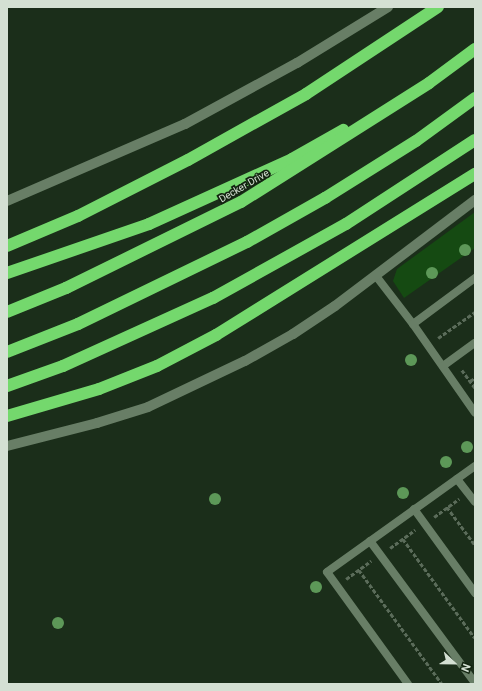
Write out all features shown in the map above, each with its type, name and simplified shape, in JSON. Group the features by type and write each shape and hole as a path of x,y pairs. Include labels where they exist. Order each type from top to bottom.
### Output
{"highway":[{"path":"7,246 78,216 188,160 306,94 438,7"},
{"name":"Decker Drive","path":"7,312 66,288 241,202 428,83 475,49"},
{"path":"7,273 149,224 292,159 428,83"},
{"path":"7,352 78,324 168,282 326,198 416,141 475,98"},
{"path":"7,386 63,366 213,298 346,224 475,140"},
{"path":"7,416 99,389 157,366 216,335 475,174"}],"main road":[{"path":"7,201 185,124 296,63 388,7"},
{"path":"7,446 97,423 148,407 195,387 293,334 376,276 475,200"}],"lane":[{"path":"376,276 413,324 475,412"},
{"path":"413,324 475,278"},
{"path":"443,366 475,343"},
{"path":"408,684 327,572 475,466"},
{"path":"457,479 475,502"},
{"path":"414,509 475,593"},
{"path":"370,541 475,683"}],"path":[{"path":"438,338 475,312"},
{"path":"470,381 475,378"},
{"path":"338,586 468,493"},
{"path":"448,507 475,545"},
{"path":"403,539 475,638"},
{"path":"359,570 442,684"}],"green space":[{"path":"475,212 475,248 404,298 393,281 397,269"}]}
